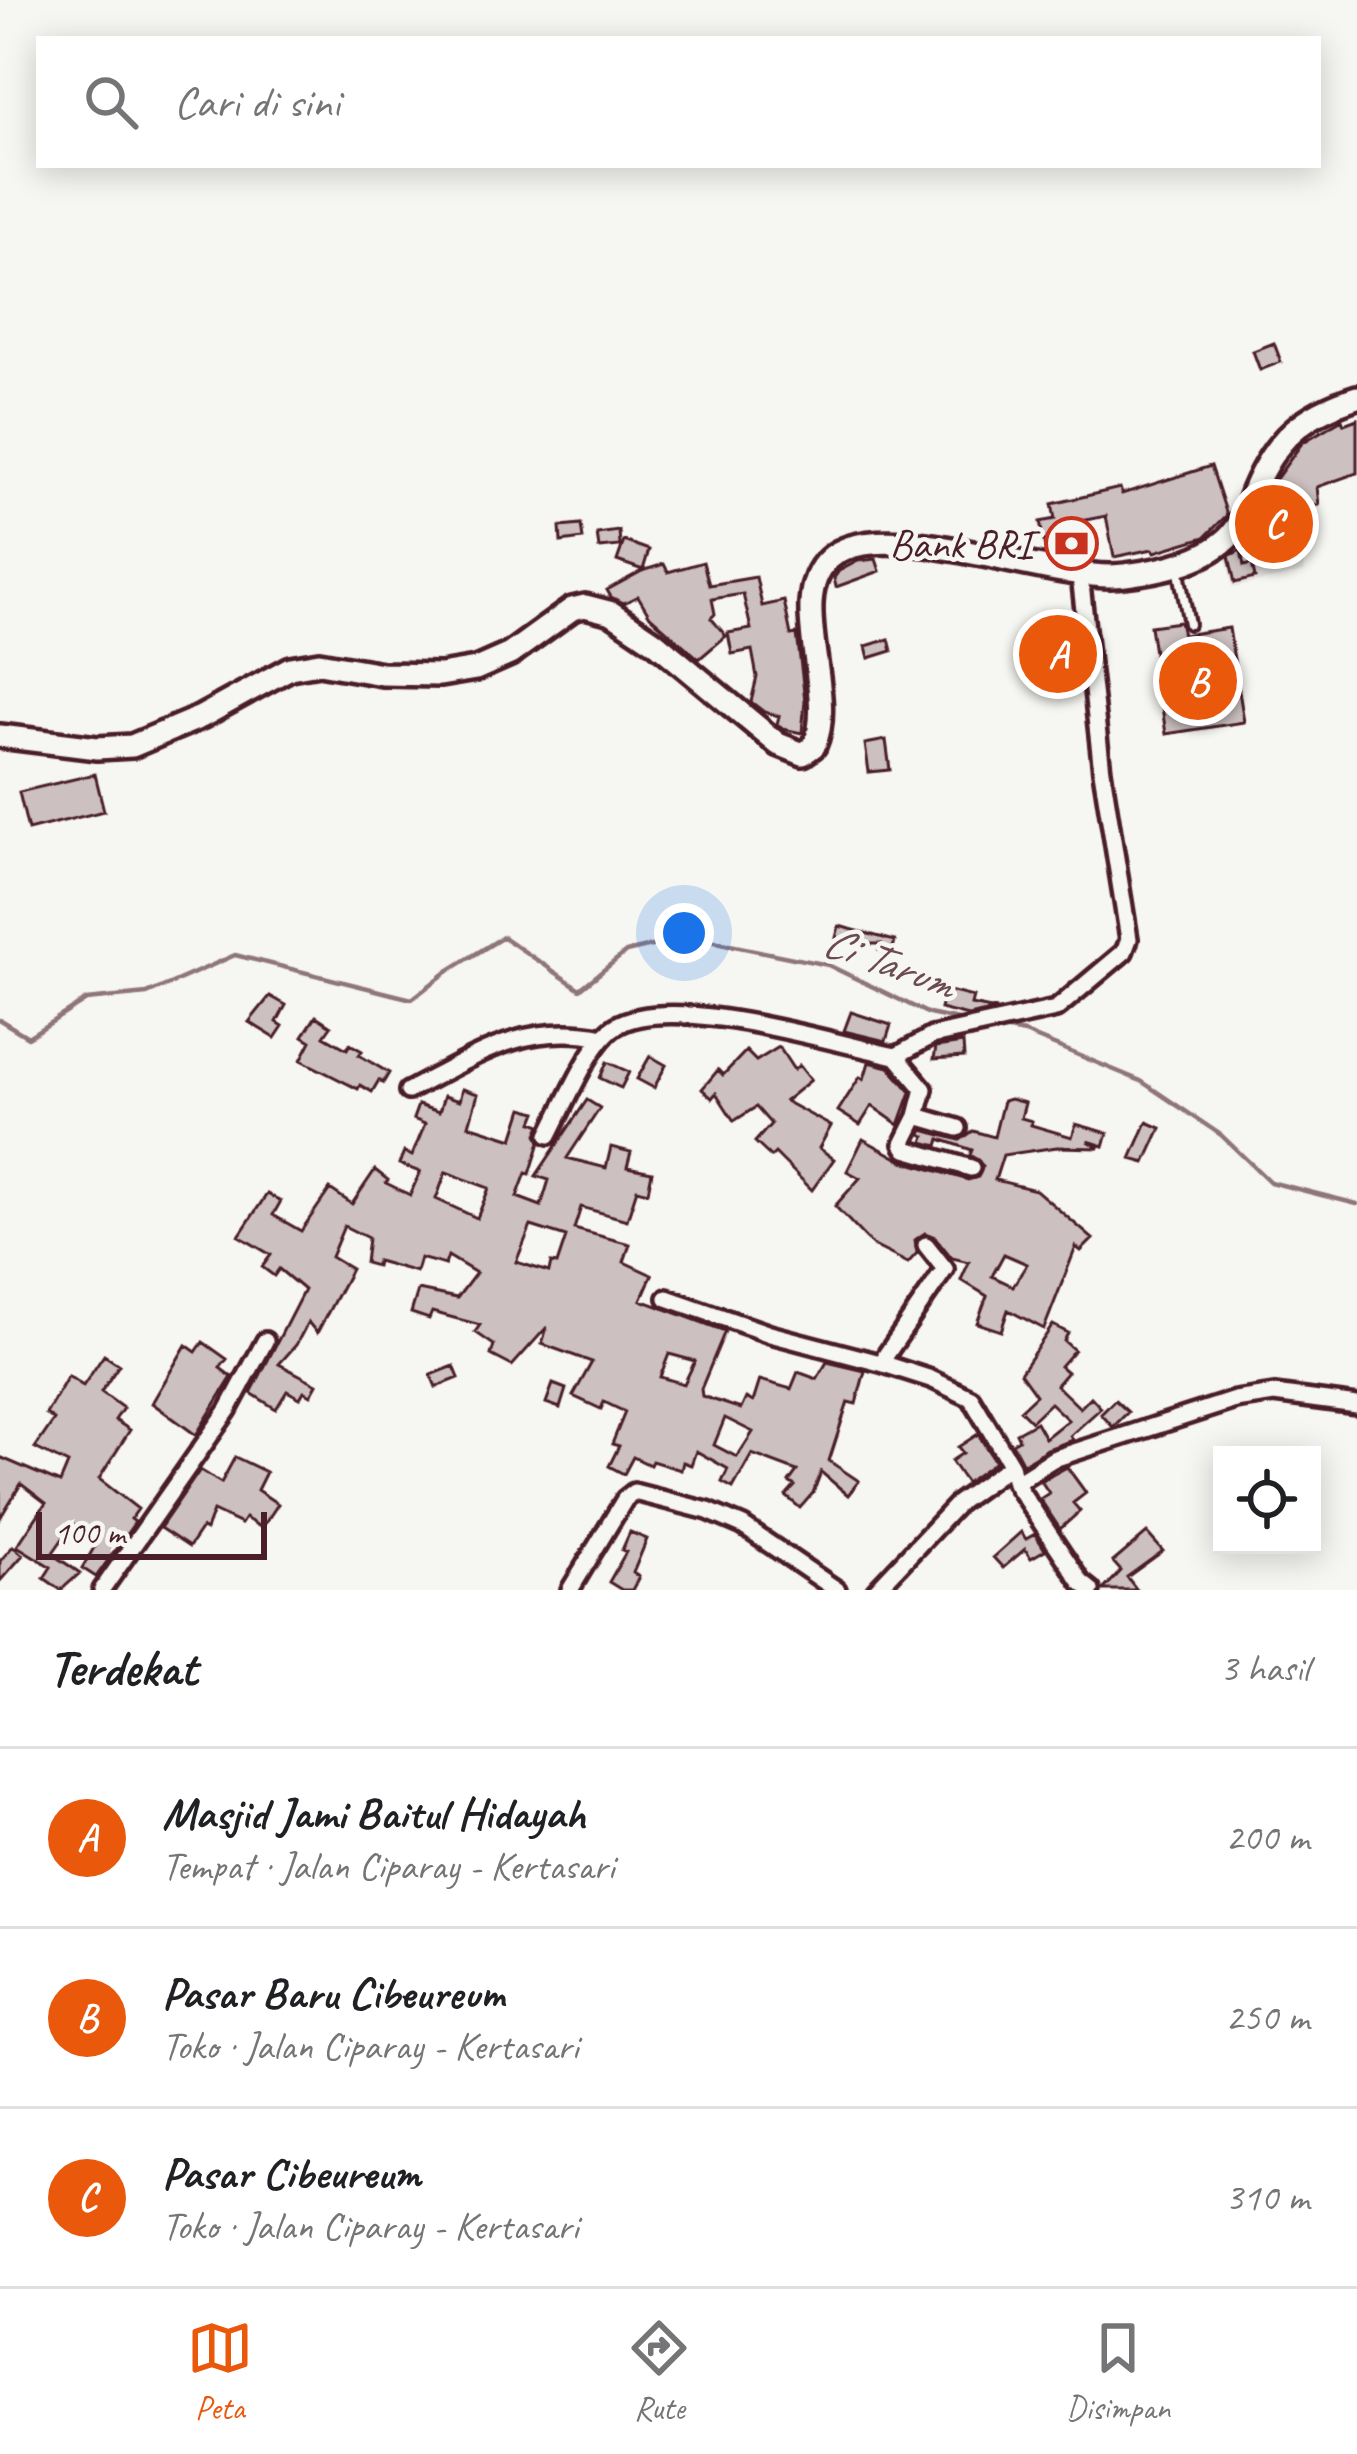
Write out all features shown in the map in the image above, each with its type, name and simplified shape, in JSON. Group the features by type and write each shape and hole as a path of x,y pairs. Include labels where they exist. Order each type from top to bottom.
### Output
{"main road":[{"path":"0,736 97,748 132,746 201,717 290,668 319,663 382,674 440,675 476,669 509,654 572,609 585,606 612,614 655,642 778,744 802,754 818,738 820,716 814,587 827,560 843,549 861,543 940,547 1080,575 1118,576 1178,565 1224,542 1236,528 1272,451 1287,436 1321,411 1357,397"}],"street":[{"path":"896,1056 932,1036 1056,1010 1124,952 1129,939 1099,749 1080,575"},
{"path":"549,1135 604,1037 617,1025 653,1015 714,1018 896,1056 924,1089 903,1144 970,1168"},
{"path":"408,1091 511,1039 559,1031 604,1037"},
{"path":"917,1115 958,1128"},
{"path":"884,1364 945,1269 926,1244"},
{"path":"667,1298 770,1334 931,1378 970,1398 1011,1465 1015,1483 1090,1590"},
{"path":"102,1590 228,1410 265,1341"},
{"path":"1015,1483 1053,1460 1235,1400 1274,1394 1357,1405"},
{"path":"876,1590 958,1503 1011,1465"},
{"path":"570,1590 625,1499 634,1492 708,1511 743,1526 837,1590"}],"lane":[{"path":"1178,565 1190,624"}],"shaded area":[{"path":"1274,467 1297,513 1304,572 1233,588 1225,553 1245,534"}],"building":[{"path":"1274,343 1281,362 1260,370 1253,351"},
{"path":"1342,419 1344,424 1357,419 1357,473 1317,487 1319,505 1296,508 1301,563 1284,564 1273,483 1302,443"},
{"path":"1211,466 1227,515 1205,537 1155,552 1114,557 1106,516 1076,522 1083,558 1064,556 1063,550 1046,553 1040,522 1055,519 1052,504 1120,488 1122,494"},
{"path":"581,525 583,539 561,542 560,527"},
{"path":"619,531 620,546 599,548 597,534"},
{"path":"624,541 649,550 643,570 617,561"},
{"path":"1241,550 1244,566 1252,564 1255,578 1235,583 1229,556"},
{"path":"876,559 880,571 836,587 834,578 839,571 858,561"},
{"path":"703,562 709,585 756,577 762,606 784,601 791,635 797,634 805,701 802,733 783,729 777,724 779,716 751,702 757,677 752,650 732,654 728,633 751,629 743,594 712,599 715,614 711,618 726,636 699,659 650,616 638,596 624,603 607,590 664,564 668,572"},
{"path":"1180,622 1183,635 1229,628 1244,722 1166,734 1150,626"},
{"path":"1050,630 1076,651 1078,664 1066,678 1033,651"},
{"path":"889,639 892,651 869,658 866,646"},
{"path":"886,740 890,770 869,772 865,744"},
{"path":"95,774 104,811 28,830 19,792"},
{"path":"839,926 895,941 891,955 879,950 881,944 836,938"},
{"path":"945,990 973,997 971,1005 996,1010 968,1016 940,1009"},
{"path":"270,996 286,1005 277,1022 283,1026 275,1038 249,1022"},
{"path":"851,1012 891,1025 886,1041 844,1031"},
{"path":"316,1016 331,1026 324,1036 347,1049 350,1044 389,1073 383,1083 379,1080 372,1092 360,1085 358,1089 301,1060 311,1041 303,1036"},
{"path":"963,1043 964,1057 934,1059 936,1047"},
{"path":"779,1047 794,1070 799,1065 811,1080 785,1101 831,1126 819,1148 834,1159 812,1190 775,1153 771,1157 755,1142 771,1124 756,1107 734,1121 716,1093 712,1098 702,1089 718,1070 723,1075 746,1051 756,1061"},
{"path":"650,1056 666,1065 654,1088 637,1079"},
{"path":"607,1062 629,1072 621,1088 600,1078"},
{"path":"869,1062 889,1067 911,1092 899,1125 872,1106 860,1125 838,1111 860,1077 864,1079"},
{"path":"462,1089 478,1094 469,1125 513,1139 523,1108 537,1112 533,1122 541,1125 540,1142 517,1197 541,1206 549,1180 536,1176 587,1100 600,1108 567,1158 606,1168 611,1147 631,1152 627,1167 652,1172 648,1192 637,1189 627,1220 581,1207 574,1229 630,1244 624,1262 652,1275 641,1300 725,1331 702,1396 741,1409 746,1398 753,1402 760,1380 791,1389 798,1372 817,1379 827,1362 865,1371 856,1404 848,1402 829,1461 859,1481 848,1495 821,1472 813,1493 800,1508 786,1496 795,1486 789,1482 797,1471 752,1454 733,1488 722,1482 728,1469 696,1451 691,1465 683,1462 681,1470 633,1457 624,1474 609,1466 619,1446 612,1444 625,1412 604,1402 601,1409 573,1396 592,1362 542,1344 547,1327 512,1366 491,1355 494,1345 475,1332 480,1325 432,1312 429,1319 411,1313 418,1290 457,1298 476,1273 448,1256 445,1265 420,1258 416,1272 377,1261 376,1266 365,1263 368,1238 344,1226 331,1257 351,1269 317,1333 308,1322 279,1364 317,1384 311,1395 304,1391 300,1398 287,1391 276,1409 251,1393 304,1290 279,1269 274,1276 262,1267 271,1255 239,1236 267,1194 281,1201 273,1215 301,1231 330,1189 352,1204 375,1170 386,1183 410,1195 420,1172 399,1164 404,1152 412,1156 425,1124 413,1119 418,1105 439,1112 444,1096 459,1101","holes":["446,1172 489,1188 477,1218 436,1199","531,1226 566,1237 557,1264 551,1263 549,1272 516,1262","669,1354 695,1361 684,1384 660,1377","725,1418 753,1432 737,1457 714,1445"]},
{"path":"1003,1101 1025,1103 1021,1118 1032,1121 1031,1125 1072,1137 1076,1124 1108,1133 1104,1146 1088,1141 1100,1148 1057,1147 1003,1155 995,1180 1036,1190 1093,1239 1081,1251 1076,1247 1044,1329 1008,1310 1001,1331 977,1323 987,1296 961,1280 969,1262 952,1258 935,1237 925,1233 915,1240 917,1253 908,1263 872,1245 835,1206 860,1178 847,1171 863,1139 903,1161 968,1180 978,1177 983,1166 970,1155 972,1150 940,1139 938,1146 923,1142 921,1134 923,1130 960,1140 973,1131 994,1137","holes":["1004,1254 1027,1264 1013,1286 992,1276"]},
{"path":"1147,1122 1161,1128 1145,1163 1131,1159"},
{"path":"1053,1325 1068,1333 1064,1341 1074,1350 1060,1366 1067,1372 1056,1385 1080,1408 1091,1397 1101,1408 1070,1436 1073,1440 1023,1464 1012,1443 1019,1439 1016,1433 1036,1422 1045,1438 1068,1420 1050,1403 1031,1421 1020,1410 1036,1395 1020,1373"},
{"path":"203,1342 227,1359 220,1368 232,1377 196,1435 152,1403 186,1345 196,1352"},
{"path":"104,1355 119,1365 101,1392 123,1408 115,1420 130,1430 99,1479 138,1509 131,1519 135,1522 96,1577 82,1568 98,1541 73,1524 52,1554 80,1573 61,1590 44,1578 51,1567 17,1546 46,1503 21,1484 0,1518 0,1457 60,1483 68,1464 35,1448 54,1420 46,1414 68,1376 83,1386"},
{"path":"454,1366 459,1378 436,1387 431,1375"},
{"path":"553,1384 566,1389 560,1408 546,1403"},
{"path":"1115,1400 1128,1412 1113,1427 1101,1414"},
{"path":"978,1434 995,1462 966,1483 951,1461 963,1453 958,1447"},
{"path":"235,1457 266,1472 257,1490 278,1504 262,1528 245,1518 241,1524 213,1511 206,1530 202,1528 189,1547 160,1528 200,1470 221,1483"},
{"path":"1067,1467 1086,1493 1073,1503 1080,1511 1060,1529 1040,1499 1049,1493 1041,1481"},
{"path":"630,1532 647,1539 633,1573 639,1577 632,1590 622,1590 609,1582 626,1552 622,1550"},
{"path":"1021,1532 1026,1539 1035,1534 1045,1550 1031,1558 1025,1549 1003,1568 993,1557"},
{"path":"1147,1533 1163,1551 1127,1577 1137,1590 1103,1590 1121,1571 1113,1562"},
{"path":"13,1546 23,1555 0,1581 0,1561"}],"waterway":[{"name":"Ci Tarum","path":"0,1020 28,1037 86,1000 147,994 235,955 412,999 503,937 580,989 626,952 690,937 828,965 929,1014 968,1022"},
{"name":"Ci Tarum","path":"997,1028 1025,1033 1141,1081 1221,1135 1270,1182 1357,1204"}],"place":[{"name":"Pasar Cibeureum","path":"1274,524"},
{"name":"Bank BRI","path":"1071,543"},
{"name":"Masjid Jami Baitul Hidayah","path":"1058,654"},
{"name":"Pasar Baru Cibeureum","path":"1198,681"}]}
